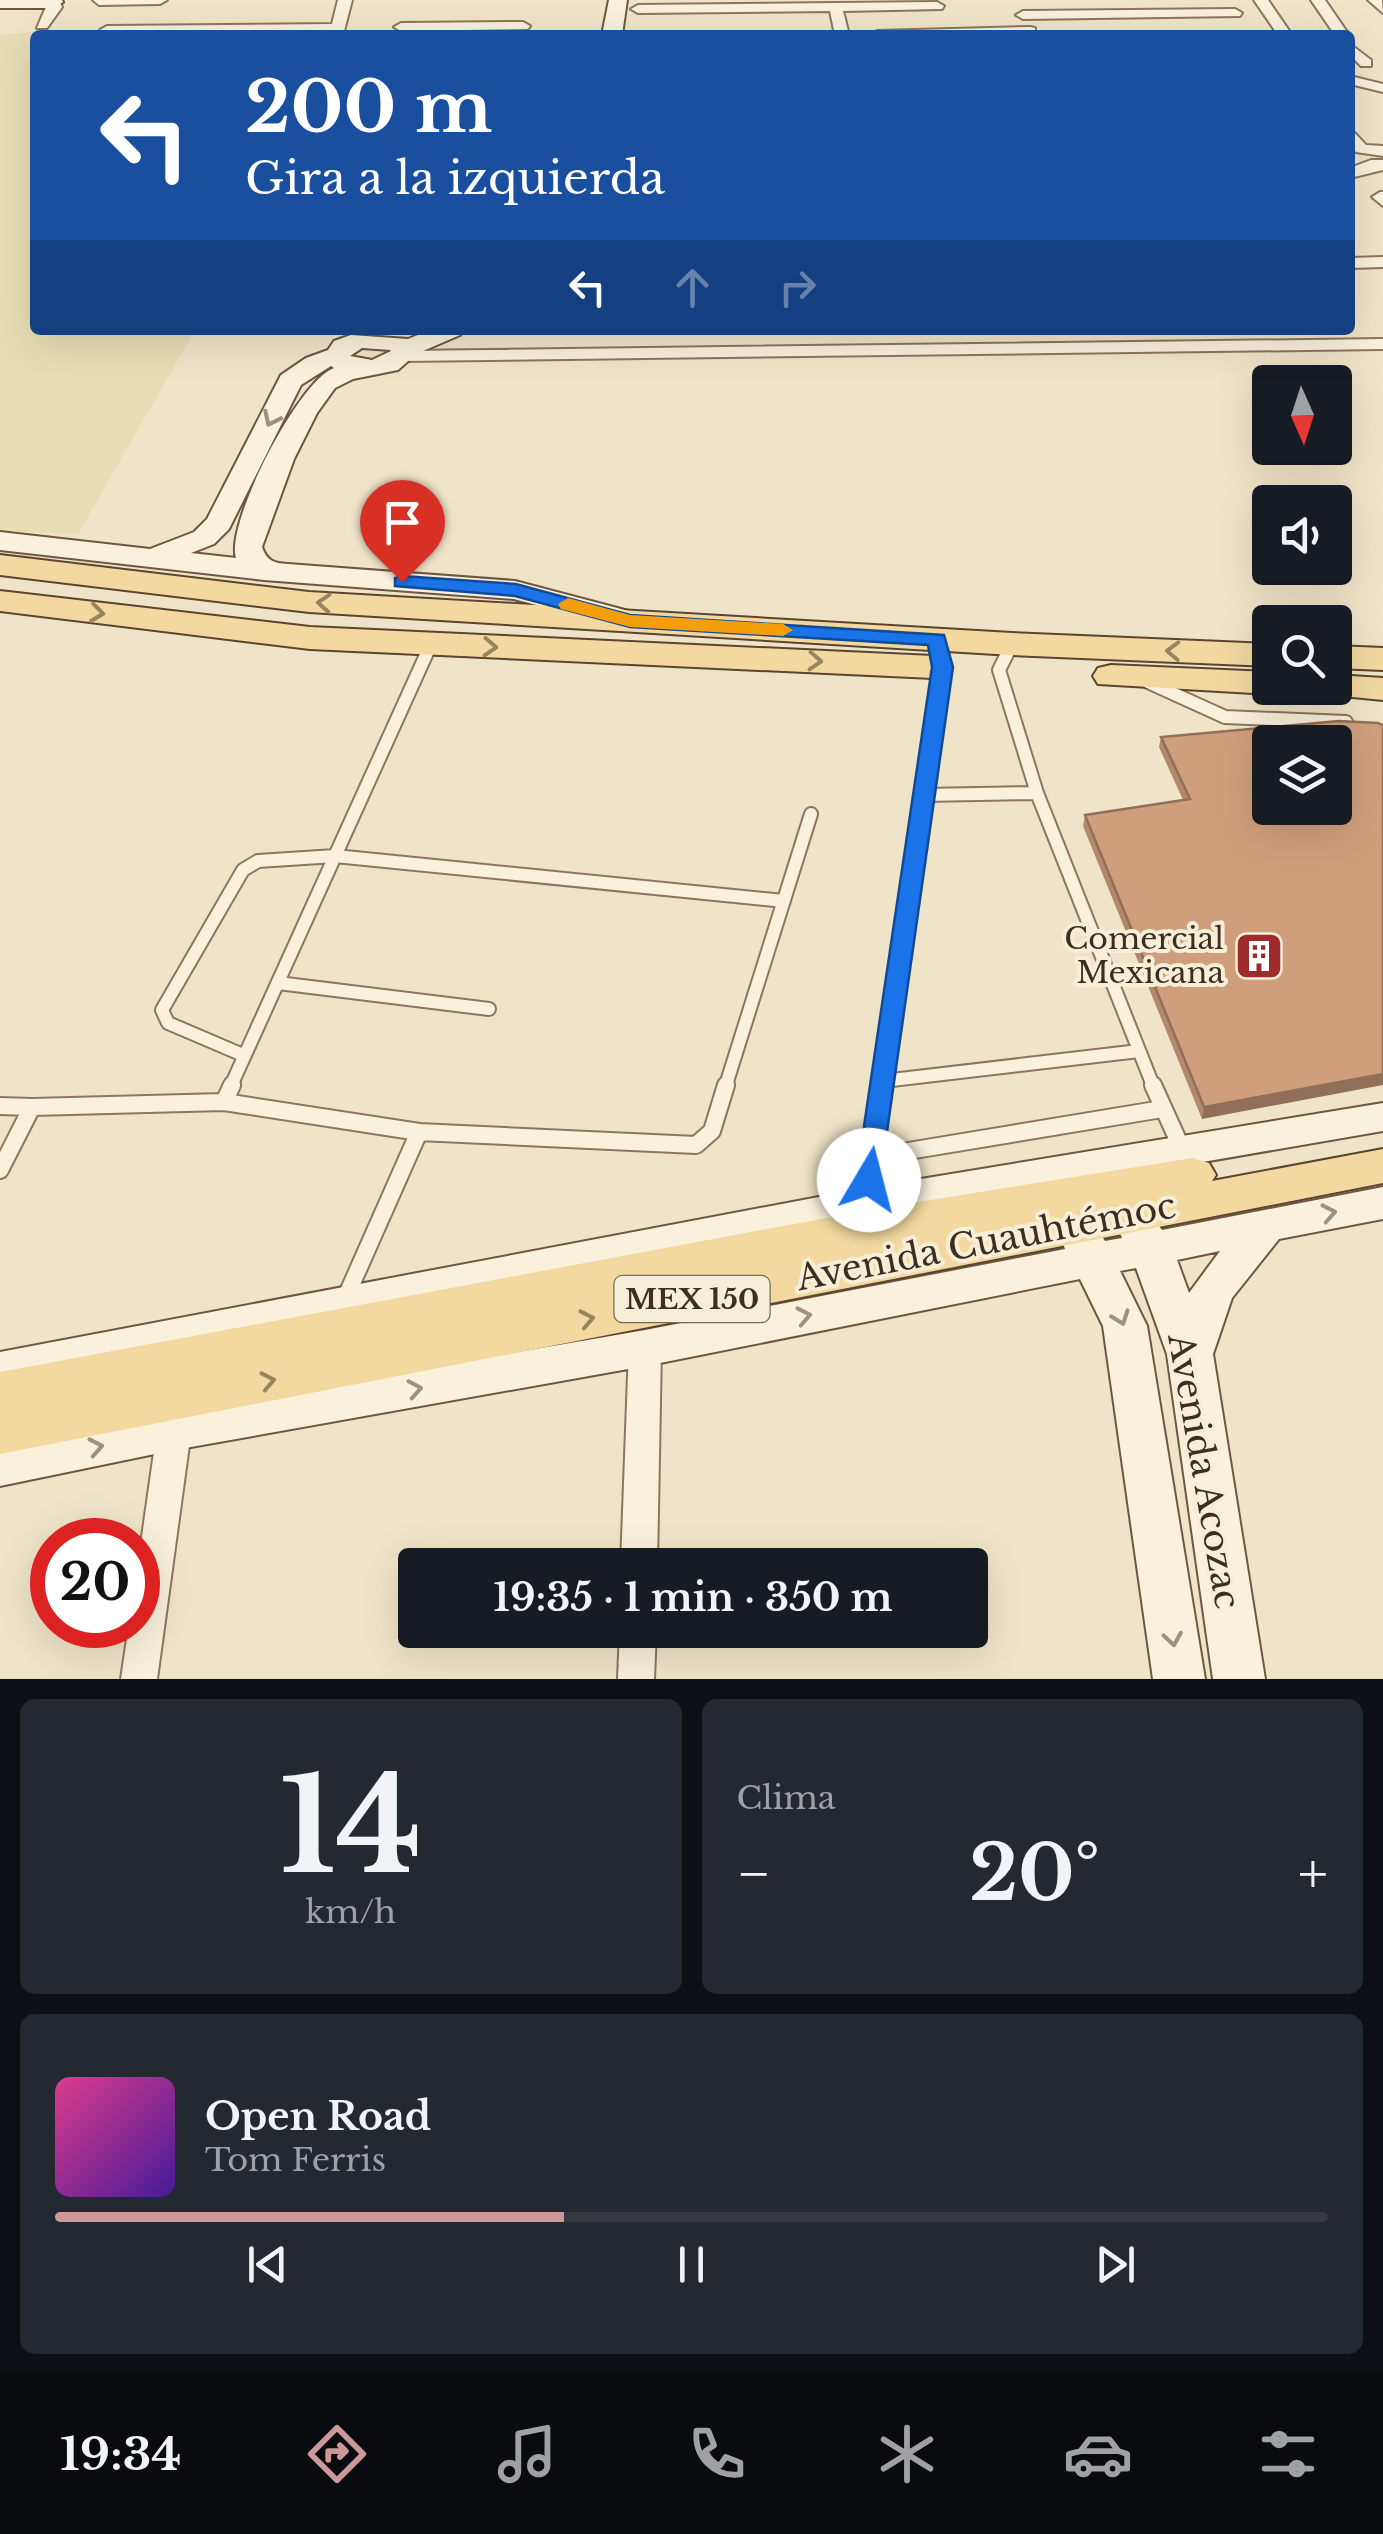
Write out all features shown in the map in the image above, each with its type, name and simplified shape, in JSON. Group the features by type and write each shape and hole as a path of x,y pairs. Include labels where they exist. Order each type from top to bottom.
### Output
{"main road":[{"path":"613,30 618,0"},
{"path":"12,1 54,2"},
{"path":"148,558 191,544 220,523 290,381 315,362 337,356 351,343 398,344 432,335"},
{"path":"264,571 252,560 247,546 279,464 318,390 331,378 363,368 388,366 398,344"},
{"path":"337,356 344,364 363,368"},
{"path":"0,541 264,571 516,590 630,621"},
{"path":"0,565 309,602 630,621 940,653 1006,657 1252,654"},
{"path":"0,601 310,638 431,644 940,653"},
{"path":"1006,657 1137,677 1252,682"},
{"path":"1352,658 1383,659"},
{"path":"1352,687 1383,688"},
{"path":"1122,1202 1182,1149 1383,1117"},
{"name":"Avenida Cuauhtémoc","path":"0,1432 1065,1214 1383,1142"},
{"name":"Avenida Cuauhtémoc","path":"1122,1202 1383,1166"},
{"name":"Avenida Cuauhtémoc","path":"1122,1202 1267,1224 1383,1203"},
{"name":"Avenida Acozac","path":"1122,1202 1190,1354 1240,1679"},
{"path":"0,1370 866,1204 1065,1214"},
{"name":"Avenida Cuauhtémoc","path":"0,1466 174,1431 645,1348 1065,1214"},
{"name":"Avenida Cuauhtémoc","path":"0,1393 880,1226 1065,1214"},
{"name":"Avenida Acozac","path":"1065,1214 1125,1326 1179,1679"},
{"path":"1190,1354 1212,1292 1267,1224"}],"street":[{"path":"99,1 160,0"},
{"path":"337,30 345,0"},
{"path":"1017,0 1030,30"},
{"path":"1261,0 1281,30"},
{"path":"1318,0 1339,30"},
{"path":"1376,0 1383,9"},
{"path":"42,25 55,7 54,2"},
{"path":"638,11 936,3 946,30"},
{"path":"830,8 840,30"},
{"path":"1023,15 1235,13"},
{"path":"449,30 523,26"},
{"path":"402,27 423,30"},
{"path":"1355,54 1376,78"},
{"path":"1355,171 1383,165"},
{"path":"1355,263 1383,262"},
{"path":"678,335 678,352"},
{"path":"398,344 678,352 1039,339 1286,338 1383,344"},
{"path":"640,1548 645,1348"},
{"path":"139,1679 174,1431"},
{"path":"636,1679 637,1648"}],"lane":[{"path":"224,1102 431,644"},
{"path":"866,1204 924,795 940,653"},
{"path":"1006,657 1037,793 1162,1110 1182,1149"},
{"path":"1137,677 1225,717 1363,723"},
{"path":"924,795 1037,793"},
{"path":"0,1106 224,1102 419,1132 696,1145 712,1130 812,814"},
{"path":"243,1055 168,1023 162,1010 243,870 258,861 336,856 784,902"},
{"path":"278,983 488,1010"},
{"path":"884,1081 1139,1051"},
{"path":"0,1170 32,1107"},
{"path":"872,1157 1162,1110"},
{"path":"342,1306 419,1132"}],"shaded area":[{"path":"30,32 30,335 192,335 78,534 0,531 0,35"}],"building":[{"name":"Comercial Mexicana","path":"1339,721 1383,725 1383,1074 1204,1107 1085,815 1190,799 1161,737 1252,729 1252,825 1352,825 1352,725 1294,725"}],"slow traffic":[{"path":"568,604 630,621 783,630"}],"place":[{"name":"Comercial Mexicana","path":"1259,956"}],"route":[{"path":"402,582 516,590 630,621 937,640 943,667 869,1180"}]}
